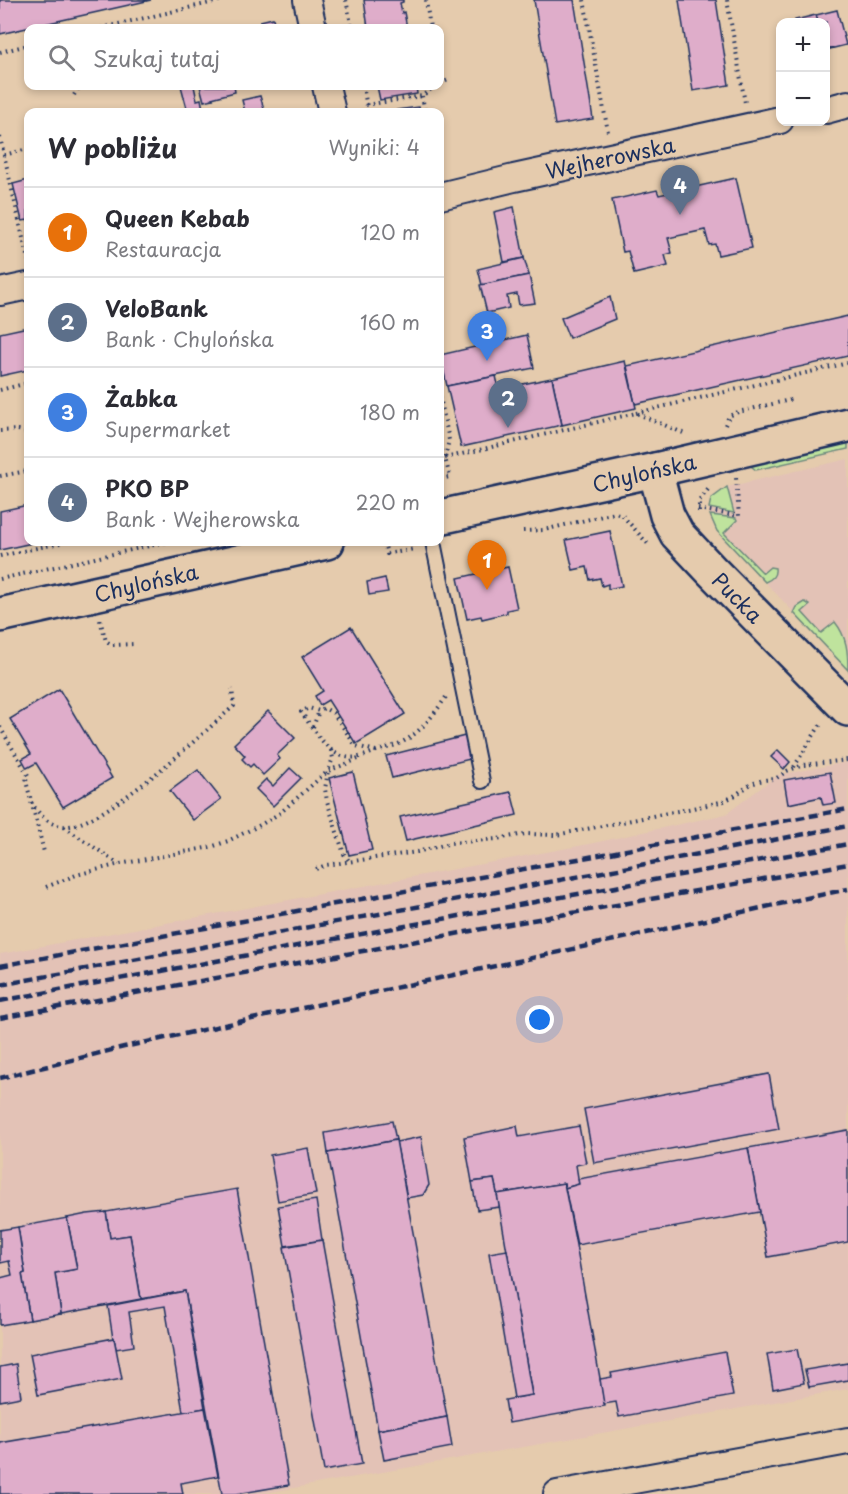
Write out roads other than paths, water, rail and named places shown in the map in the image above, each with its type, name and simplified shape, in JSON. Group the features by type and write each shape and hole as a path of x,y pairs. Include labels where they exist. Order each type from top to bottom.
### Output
{"street":[{"path":"307,0 312,24"},
{"path":"327,90 331,108"},
{"path":"830,109 848,104"},
{"name":"Wejherowska","path":"444,195 776,121"},
{"path":"0,292 24,287"},
{"name":"Chylońska","path":"444,533 655,470 723,434 848,425"},
{"name":"Pucka","path":"655,470 667,514 678,534 837,713"},
{"name":"Chylońska","path":"0,615 309,546"},
{"path":"557,1494 848,1441"}],"lane":[{"path":"438,546 482,781"}],"railway":[{"path":"0,966 848,809"},
{"path":"0,985 848,826"},
{"path":"0,1001 848,844"},
{"path":"0,1018 848,864"},
{"path":"0,1078 124,1047 848,889"}],"place":[{"name":"PKO BP","path":"680,215"},
{"name":"Żabka","path":"487,361"},
{"name":"VeloBank","path":"508,428"},
{"name":"Queen Kebab","path":"487,590"}]}
